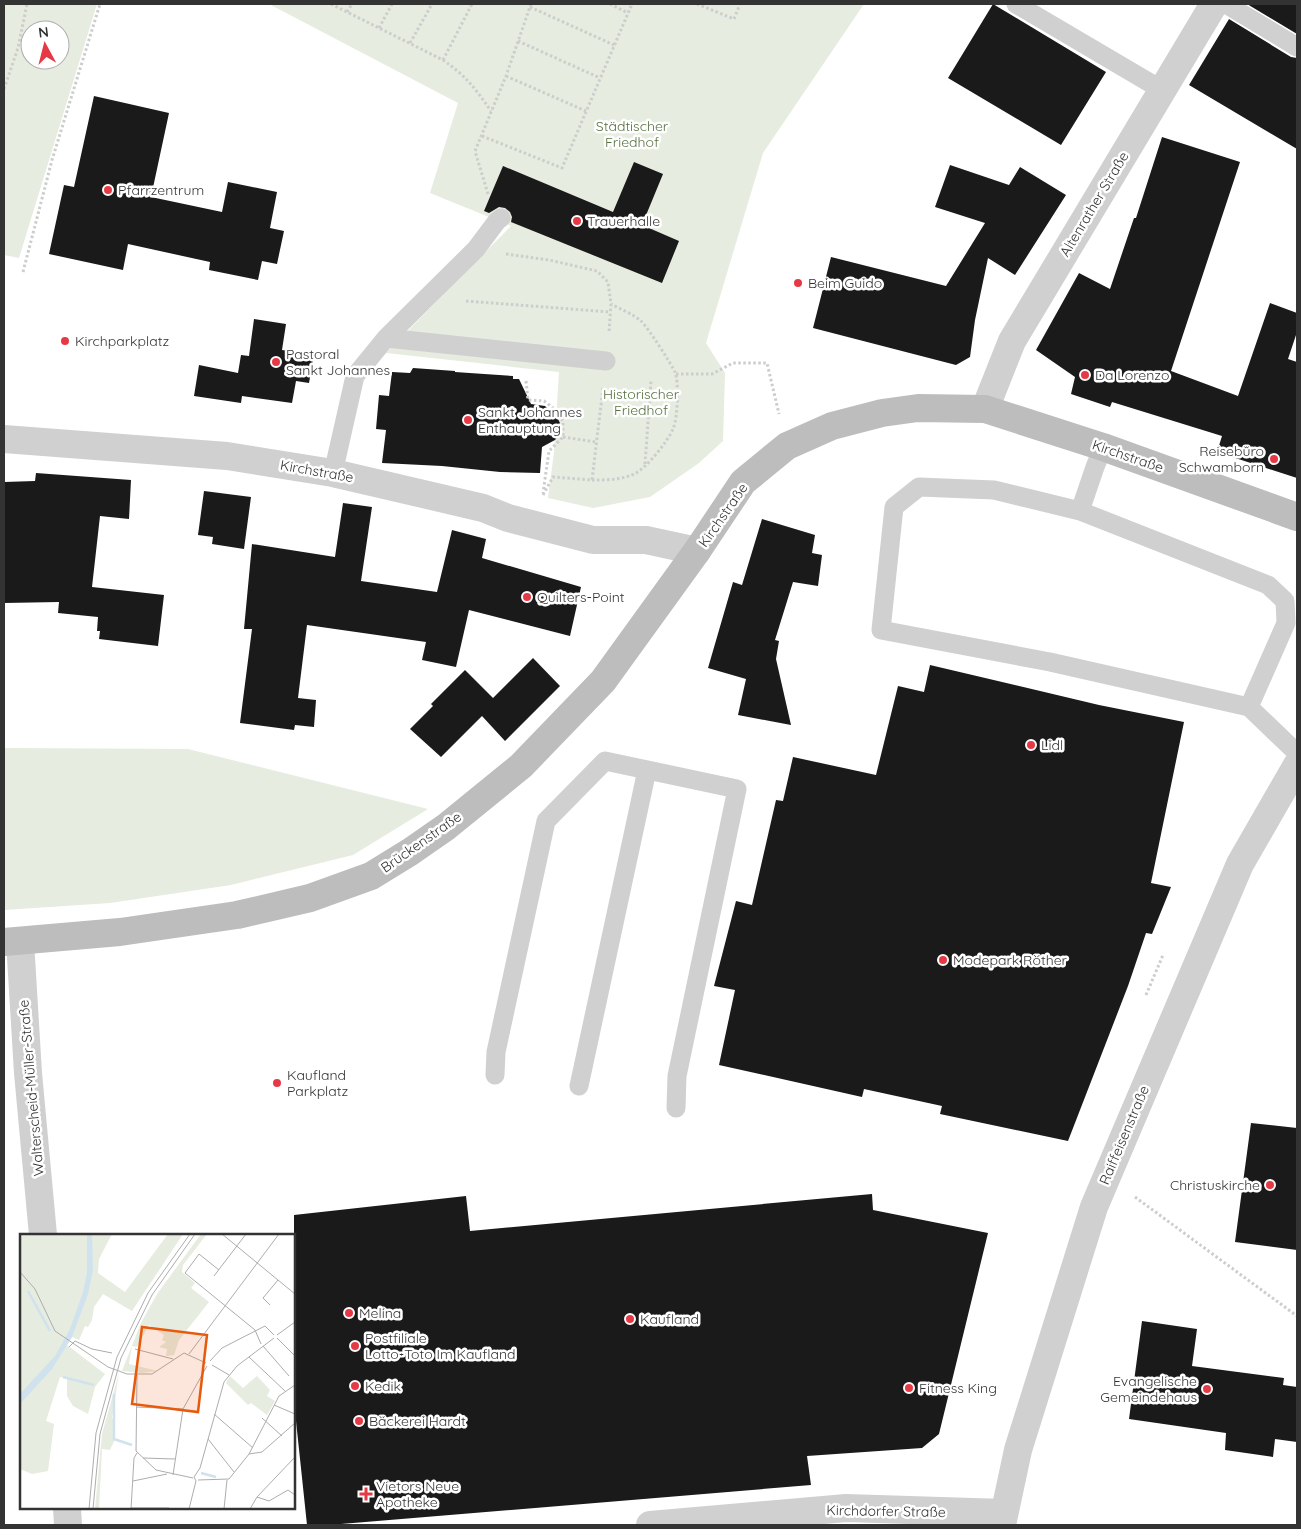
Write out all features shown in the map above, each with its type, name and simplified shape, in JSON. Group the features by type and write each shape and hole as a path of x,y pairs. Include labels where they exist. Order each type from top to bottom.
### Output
{"street":[{"name":"Altenrather Straße","path":"985,409 1012,341 1214,4"},
{"name":"Kirchstraße","path":"4,439 227,456 333,473 483,508 508,518 593,540 646,540 698,551 744,482 787,446 832,426 882,413 918,408 985,409 1103,447 1297,517"},
{"name":"Brückenstraße","path":"12,942 120,932 237,915 310,898 371,876 446,827 521,766 603,681 698,551"},
{"name":"Raiffeisenstraße","path":"1003,1519 1018,1450 1094,1206 1240,864 1297,766"},
{"name":"Walterscheid-Müller-Straße","path":"12,942 28,1073 43,1234"},
{"name":"Kirchdorfer Straße","path":"650,1525 846,1508 1003,1519"},
{"path":"67,1509 68,1525"}],"lane":[{"path":"1016,4 1162,90"},
{"path":"1226,4 1297,47"},
{"path":"333,473 355,376 386,338 476,249 501,218"},
{"path":"386,338 606,361"},
{"path":"1080,511 1103,447"},
{"path":"1248,708 1286,623 1285,601 1268,586 1080,511 994,490 919,487 894,507 881,630 1050,662 1248,708 1297,753"},
{"path":"495,1075 496,1052 546,821 606,761 737,789 676,1076 676,1108"},
{"path":"579,1086 648,770"}],"path":[{"path":"4,89 18,48 27,4"},
{"path":"23,272 52,160 100,4"},
{"path":"330,4 443,60 460,71 471,82 492,112"},
{"path":"347,12 352,4"},
{"path":"379,28 392,4"},
{"path":"410,43 432,4"},
{"path":"443,60 472,4"},
{"path":"610,4 628,13"},
{"path":"482,136 562,168 632,4"},
{"path":"697,4 734,19 740,4"},
{"path":"489,199 475,152 506,76 531,6 614,45"},
{"path":"518,41 600,78"},
{"path":"506,76 586,111"},
{"path":"476,249 549,260 597,271 608,282 611,304 641,322 676,374 677,399 674,427 662,448 635,474 611,480 553,478 542,496 549,451 563,437 563,421 552,407 544,401 528,400 526,375"},
{"path":"459,300 610,312"},
{"path":"592,480 606,361"},
{"path":"676,374 712,374 733,363 767,363 787,446"},
{"path":"645,465 651,381"},
{"path":"563,437 596,442"},
{"path":"1103,1187 1135,1197 1297,1316"}],"green space":[{"path":"4,4 97,4 19,258 4,255"},
{"name":"Städtischer Friedhof","path":"269,4 864,4 763,153 706,343 725,373 723,441 699,463 650,497 593,508 548,498 554,452 559,372 386,353 511,226 430,193 458,103"},
{"path":"4,748 188,749 428,809 353,855 231,885 110,903 4,910"}],"building":[{"path":"993,4 1106,72 1061,145 948,78"},
{"path":"1247,4 1297,4 1297,34"},
{"path":"1229,19 1291,57 1297,58 1297,149 1189,85"},
{"name":"Pfarrzentrum","path":"94,96 169,113 151,197 222,212 228,182 277,192 270,228 284,231 277,264 262,261 258,280 209,270 210,262 128,244 123,270 49,254 64,185 74,187"},
{"path":"1162,137 1240,162 1171,371 1238,396 1270,303 1297,313 1297,332 1288,359 1297,362 1297,478 1217,452 1222,436 1112,402 1110,407 1071,394 1075,377 1036,350 1079,273 1110,289 1134,218 1136,218"},
{"name":"Trauerhalle","path":"634,162 663,174 642,225 679,241 662,283 511,222 510,212 505,208 499,207 489,213 484,211 503,166 613,212"},
{"path":"950,165 1009,185 1020,167 1066,195 1015,275 988,258 975,320 970,357 956,365 813,328 831,257 946,286 985,223 935,207"},
{"name":"Pastoral Sankt Johannes","path":"254,319 286,324 282,350 314,354 309,383 296,381 292,403 242,396 241,403 194,396 199,365 238,373 241,355 249,356"},
{"name":"Sankt Johannes Enthauptung","path":"413,368 513,376 513,379 519,379 531,404 545,406 557,417 560,423 559,435 555,440 542,447 540,473 500,472 442,466 382,463 386,430 376,429 379,395 389,396 392,372 410,373"},
{"path":"36,473 131,480 129,519 100,516 92,587 164,595 158,646 99,639 100,631 97,631 98,617 58,613 59,602 4,603 4,482 35,481"},
{"path":"204,491 251,497 244,549 212,544 213,537 198,535"},
{"path":"343,503 372,507 361,581 437,592 452,530 486,539 482,558 581,587 570,636 469,610 456,667 422,660 426,642 307,625 298,698 316,700 314,727 295,725 294,730 240,723 252,629 244,629 252,544 335,557"},
{"path":"762,519 815,535 812,553 822,555 818,586 793,582 775,640 779,641 776,659 791,725 738,715 746,679 708,668 733,582 742,585"},
{"path":"533,658 560,686 505,741 482,716 441,757 410,729 433,706 431,704 465,670 493,698"},
{"name":"Modepark Röther","path":"930,665 1099,705 1184,722 1151,883 1171,887 1152,934 1146,933 1128,986 1068,1141 940,1114 942,1106 864,1089 862,1097 719,1065 735,990 714,986 736,901 752,905 776,800 783,801 793,757 876,775 898,686 924,692"},
{"name":"Christuskirche","path":"1251,1123 1297,1128 1297,1250 1235,1242"},
{"name":"Kaufland","path":"872,1194 873,1210 988,1233 939,1434 922,1448 807,1456 811,1485 329,1525 307,1525 295,1411 294,1215 466,1196 470,1231"},
{"name":"Evangelische Gemeindehaus","path":"1142,1321 1197,1329 1192,1366 1284,1378 1283,1385 1297,1387 1297,1442 1275,1439 1273,1457 1225,1450 1226,1433 1129,1419"}],"place":[{"name":"Pfarrzentrum","path":"108,190"},
{"name":"Trauerhalle","path":"577,221"},
{"name":"Beim Guido","path":"798,283"},
{"name":"Kirchparkplatz","path":"65,341"},
{"name":"Pastoral Sankt Johannes","path":"276,362"},
{"name":"Da Lorenzo","path":"1085,375"},
{"name":"Sankt Johannes Enthauptung","path":"468,420"},
{"name":"Reisebüro Schwamborn","path":"1274,459"},
{"name":"Quilters-Point","path":"527,597"},
{"name":"Lidl","path":"1031,745"},
{"name":"Modepark Röther","path":"943,960"},
{"name":"Kaufland Parkplatz","path":"277,1083"},
{"name":"Christuskirche","path":"1270,1185"},
{"name":"Melina","path":"349,1313"},
{"name":"Kaufland","path":"630,1319"},
{"name":"Postfiliale Lotto-Toto Im Kaufland","path":"355,1346"},
{"name":"Kedik","path":"355,1386"},
{"name":"Fitness King","path":"909,1388"},
{"name":"Evangelische Gemeindehaus","path":"1207,1389"},
{"name":"Bäckerei Hardt","path":"359,1421"},
{"name":"Vietors Neue Apotheke","path":"366,1494"}],"park label":[{"name":"Historischer Friedhof","path":"641,402"}]}
